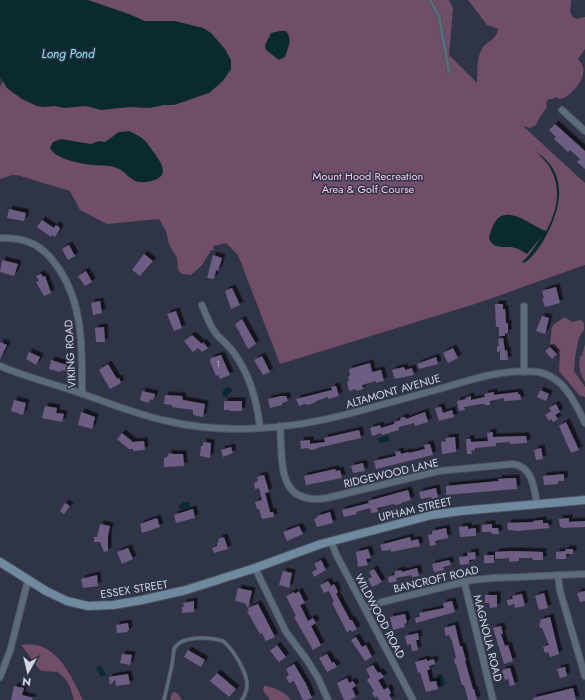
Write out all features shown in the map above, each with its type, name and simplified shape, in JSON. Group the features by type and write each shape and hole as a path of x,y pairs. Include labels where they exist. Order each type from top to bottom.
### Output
{"main road":[{"name":"UPHAM STREET","path":"255,568 331,541 419,518 452,512 585,500"},
{"name":"ESSEX STREET","path":"0,562 28,580 67,601 88,606 103,606 170,594 255,568"}],"street":[{"path":"562,110 585,130"},
{"name":"VIKING ROAD","path":"0,238 22,239 38,246 51,257 67,281 78,315 81,336 82,394"},
{"path":"202,305 210,325 234,352 247,376 256,401 260,428"},
{"path":"524,306 524,372"},
{"name":"ALTAMONT AVENUE","path":"0,366 135,412 180,424 217,428 260,428 280,426 343,415 480,378 500,374 524,372 543,373 557,380 572,397 585,423"},
{"name":"RIDGEWOOD LANE","path":"280,426 286,482 295,494 305,498 318,500 439,471 513,464 524,468 530,475 533,481 537,504"},
{"name":"WILDWOOD ROAD","path":"331,541 336,554 413,700"},
{"path":"255,568 286,632 307,660 318,678 328,700"},
{"name":"BANCROFT ROAD","path":"365,609 382,602 464,581 494,578 585,574"},
{"path":"558,575 560,591 585,676"},
{"path":"0,677 10,651 28,580"},
{"name":"MAGNOLIA ROAD","path":"464,581 493,700"}],"lane":[{"path":"430,0 440,16 449,72"},
{"path":"164,700 175,646 181,641 210,638 223,640 235,655 247,681 247,690 242,700"}],"green space":[{"name":"Mount Hood Recreation Area & Golf Course","path":"0,0 449,0 453,8 449,55 477,83 479,55 485,45 496,35 498,29 487,25 468,0 571,0 570,11 572,15 577,19 585,17 585,49 578,59 582,64 584,71 582,79 576,88 564,98 560,99 555,97 553,99 549,99 546,103 547,107 536,125 530,128 523,126 585,183 585,265 478,303 280,364 238,255 226,243 213,246 214,250 211,250 202,265 191,275 182,274 178,270 177,258 169,244 166,231 159,219 107,224 80,210 70,191 17,175 0,179 0,87 3,81 11,91 29,102"},
{"path":"563,318 566,318 572,322 581,320 584,323 584,330 579,337 574,371 585,387 585,397 580,396 559,371 560,354 550,343 553,326"},
{"path":"585,344 585,382 580,369 580,356 582,356"},
{"path":"33,644 43,647 60,660 73,680 83,700 74,700 69,685 58,672 40,670 21,645"},
{"path":"264,686 279,690 291,700 269,700 263,691"},
{"path":"174,692 178,694 182,700 170,700"}],"water":[{"name":"Long Pond","path":"0,0 88,0 145,21 175,21 203,28 211,33 225,49 231,60 231,69 223,81 209,93 174,105 164,105 150,108 130,107 101,110 86,106 64,108 55,106 37,106 22,99 7,88 0,76"},
{"path":"286,31 290,41 285,57 279,60 266,50 265,45 271,33"},
{"path":"129,131 144,140 156,155 162,165 163,170 159,178 146,182 136,181 112,166 75,162 57,155 50,148 53,142 61,139 91,144 99,141 105,142 119,132"},
{"path":"537,152 548,162 555,172 559,195 554,220 542,243 529,260 523,263 522,262 529,255 542,236 527,254 517,248 493,245 489,238 492,227 498,219 504,215 518,217 546,231 556,207 557,190 556,182 549,166"},
{"path":"227,387 231,388 232,391 226,397 223,396 222,392"},
{"path":"388,435 389,441 380,443 377,439"},
{"path":"184,502 189,502 190,507 180,509 179,505"},
{"path":"101,665 106,675 101,677 96,668"},
{"path":"441,674 445,684 442,687 439,686 436,676"}],"building":[{"path":"555,124 585,151 585,169 577,162 580,159 570,150 568,152 554,139 556,137 549,130"},
{"path":"9,209 26,213 24,221 7,218"},
{"path":"42,220 54,228 56,225 59,227 60,229 55,237 52,235 51,237 37,227"},
{"path":"69,245 75,256 68,260 62,249"},
{"path":"144,254 153,261 140,276 132,270"},
{"path":"213,255 222,258 218,271 216,270 214,279 207,278"},
{"path":"2,260 18,264 14,276 0,272"},
{"path":"86,271 92,282 85,286 78,276"},
{"path":"41,274 43,277 45,276 51,293 44,296 36,282 39,281 36,276"},
{"path":"556,287 560,303 545,307 542,298 544,298 542,291"},
{"path":"232,288 240,305 231,309 225,291"},
{"path":"100,301 102,313 93,315 91,303"},
{"path":"495,304 503,304 503,309 505,309 506,323 508,323 508,333 505,333 505,336 499,336 499,327 496,327"},
{"path":"176,311 182,328 174,331 167,314"},
{"path":"542,316 549,318 545,334 536,331"},
{"path":"242,319 256,344 248,349 235,324"},
{"path":"104,327 105,342 96,342 95,328"},
{"path":"192,335 202,344 203,342 208,348 202,352 198,348 193,352 184,341"},
{"path":"503,338 505,351 507,350 508,360 500,360 500,351 497,352 497,346 499,346 498,339"},
{"path":"0,342 7,345 0,359"},
{"path":"550,347 557,354 552,359 545,351"},
{"path":"453,348 458,358 448,363 443,353"},
{"path":"29,352 40,357 36,365 26,359"},
{"path":"221,355 230,375 220,379 218,375 216,376 210,361 211,358"},
{"path":"262,356 270,372 263,375 254,360"},
{"path":"436,357 438,364 419,369 417,364"},
{"path":"51,360 67,365 65,371 61,370 61,372 49,369"},
{"path":"370,363 372,372 381,370 384,381 376,383 376,381 362,385 363,389 349,391 347,382 349,381 348,377 350,375 349,369"},
{"path":"108,364 121,383 110,389 99,370"},
{"path":"404,367 405,370 412,368 414,375 395,379 392,370"},
{"path":"336,386 339,396 328,399 328,397 308,405 305,404 299,406 296,399 332,390 331,387"},
{"path":"540,390 549,394 546,401 537,397"},
{"path":"142,391 155,394 153,400 150,399 149,403 140,400"},
{"path":"494,392 494,395 518,392 521,400 504,401 504,398 490,401 490,405 481,404 464,407 465,410 459,411 457,401 471,396 471,400 485,397 484,394"},
{"path":"165,395 182,396 183,400 205,404 203,417 193,415 193,410 172,407 172,405 164,404"},
{"path":"286,396 288,401 282,403 282,405 270,408 268,399"},
{"path":"14,400 26,403 23,415 11,411"},
{"path":"224,401 242,401 242,411 224,410"},
{"path":"556,404 560,412 555,415 558,419 553,422 551,419 549,421 545,415 551,411 549,408"},
{"path":"45,406 57,408 56,413 64,414 62,422 42,418"},
{"path":"441,407 443,413 452,410 454,417 439,421 435,408"},
{"path":"81,412 95,417 92,429 78,425"},
{"path":"425,412 428,422 415,426 414,423 399,427 399,430 372,436 370,428 380,425 381,428 394,424 394,422 401,420 400,418 405,417 406,419"},
{"path":"566,422 579,450 571,453 559,426"},
{"path":"359,430 361,438 317,449 301,449 300,441 310,440 310,444 325,442 324,438"},
{"path":"493,432 493,437 526,436 527,443 496,443 496,446 475,448 475,450 471,451 472,454 467,454 466,439 471,439 471,442 488,441 487,433"},
{"path":"122,433 133,442 144,441 145,450 133,451 133,449 129,449 117,439"},
{"path":"455,437 456,452 442,454 441,442 446,441 445,438"},
{"path":"203,442 211,443 210,458 200,456"},
{"path":"430,444 433,455 376,469 374,461 396,456 395,452 400,451 401,454 425,449 424,445"},
{"path":"231,447 233,453 223,457 221,450"},
{"path":"541,448 543,459 536,460 534,450"},
{"path":"169,453 183,454 184,466 164,467 164,458 167,457"},
{"path":"363,463 365,471 353,473 351,466"},
{"path":"335,469 336,471 340,470 342,478 306,485 304,476"},
{"path":"564,474 564,481 558,481 558,484 544,485 543,476"},
{"path":"264,475 269,492 265,493 270,512 273,512 274,517 262,519 255,502 262,500 259,488 255,489 254,483 258,480 257,477"},
{"path":"516,478 517,489 446,495 446,486"},
{"path":"436,488 438,497 432,499 431,497 421,499 419,492"},
{"path":"408,490 411,500 401,504 377,508 378,512 371,513 370,508 356,512 357,514 344,517 342,510"},
{"path":"65,503 70,506 64,514 60,511"},
{"path":"193,509 195,518 176,523 174,515"},
{"path":"330,512 333,523 317,527 314,519 317,518 317,516"},
{"path":"157,518 160,527 142,533 140,524"},
{"path":"569,518 569,522 585,521 585,527 560,527 559,519"},
{"path":"543,520 543,523 548,523 549,528 519,531 508,530 507,523"},
{"path":"100,524 110,526 108,551 104,552 100,542 94,542 94,537 97,537"},
{"path":"492,524 492,528 498,528 499,534 482,532 482,525"},
{"path":"299,526 303,534 287,541 283,532"},
{"path":"468,526 468,529 476,528 476,536 460,537 459,527"},
{"path":"446,528 448,538 435,541 436,545 430,546 428,535 432,534 432,531"},
{"path":"224,537 228,549 214,553 212,548 217,546 217,543 219,542 218,539"},
{"path":"410,537 411,541 418,539 420,546 391,552 391,550 382,551 380,545"},
{"path":"128,548 133,559 122,564 117,552"},
{"path":"368,549 371,558 366,559 368,565 358,567 356,552"},
{"path":"565,549 573,549 573,554 566,554 566,559 556,559 556,552 566,551"},
{"path":"475,552 476,559 469,560 469,564 460,565 459,557 468,556 467,553"},
{"path":"495,552 543,552 543,560 519,558 519,561 509,562 509,558 495,559"},
{"path":"484,555 494,555 494,563 484,563"},
{"path":"321,560 326,570 314,577 312,572 317,569 314,564"},
{"path":"449,560 451,565 443,567 444,570 434,572 432,564"},
{"path":"417,568 419,576 412,577 411,575 396,578 397,581 389,583 388,577 395,575 394,572 401,570 402,572"},
{"path":"374,569 382,582 372,587 368,579 372,577 369,572"},
{"path":"283,571 292,573 289,588 279,585"},
{"path":"97,575 98,586 83,588 81,579"},
{"path":"328,581 331,586 334,584 338,592 336,594 350,620 352,620 357,629 352,632 351,630 347,632 332,603 334,602 329,591 324,593 320,585"},
{"path":"238,588 252,591 248,608 258,604 275,637 266,641 262,633 260,634 247,611 249,610 245,603 235,601"},
{"path":"299,591 305,603 300,605 308,621 313,618 316,623 311,626 321,645 313,650 294,617 296,616 286,596 294,592 295,594"},
{"path":"585,591 585,601 580,602 577,593"},
{"path":"544,593 548,608 539,610 535,596"},
{"path":"522,594 525,606 515,608 514,604 508,606 507,600 513,599 512,596"},
{"path":"485,595 497,595 497,607 490,608 489,603 485,603"},
{"path":"194,601 194,612 182,613 182,607 184,607 183,603"},
{"path":"452,601 455,612 416,623 415,618 420,617 419,613 444,608 443,603"},
{"path":"405,614 407,623 404,624 405,627 393,630 390,617"},
{"path":"550,617 559,654 550,657 548,652 545,653 543,647 549,645 539,623 541,623 540,620"},
{"path":"128,623 128,632 117,633 116,625"},
{"path":"455,625 477,700 468,700 464,685 462,685 455,664 454,659 456,658 452,641 449,635 446,636 444,628"},
{"path":"501,626 503,634 501,634 505,646 508,645 513,661 504,664 493,628"},
{"path":"418,633 419,640 416,640 418,650 412,651 411,644 407,645 405,636"},
{"path":"356,637 362,647 366,645 372,657 365,661 351,640"},
{"path":"277,645 286,657 279,662 270,651"},
{"path":"188,650 205,660 201,667 184,657"},
{"path":"122,654 132,655 130,665 120,663"},
{"path":"327,654 332,663 334,662 337,667 327,672 319,658"},
{"path":"427,659 427,661 434,659 435,664 429,666 430,670 427,670 430,682 436,681 438,689 426,692 420,672 418,673 415,662"},
{"path":"294,664 306,684 312,698 303,700 294,681 289,683 286,677 289,675 286,669"},
{"path":"373,665 378,673 380,672 384,677 378,680 384,690 388,687 391,693 389,695 392,700 379,700 377,696 375,698 372,692 374,691 367,680 370,677 366,669"},
{"path":"565,667 567,676 560,678 557,669"},
{"path":"510,668 515,685 510,686 508,679 505,680 502,670"},
{"path":"217,673 236,689 229,697 210,681"},
{"path":"128,674 130,684 116,686 115,680 110,685 109,677"},
{"path":"347,678 349,683 353,681 356,686 352,688 356,697 350,700 344,700 337,683"},
{"path":"14,686 24,688 22,695 33,698 32,700 11,700"},
{"path":"573,688 576,700 533,700 533,698"}]}
